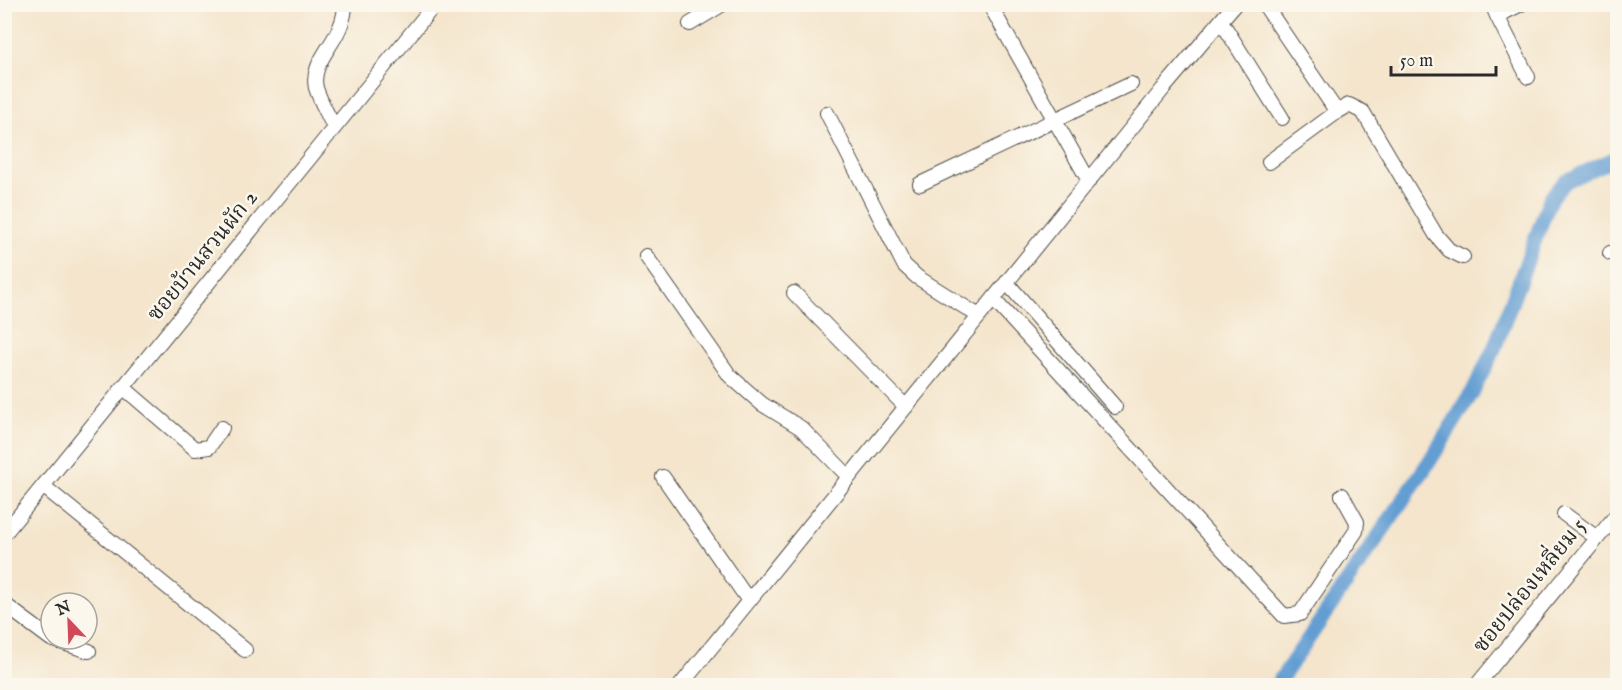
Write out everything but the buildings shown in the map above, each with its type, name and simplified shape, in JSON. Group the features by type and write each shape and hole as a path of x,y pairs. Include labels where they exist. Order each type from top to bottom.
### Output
{"street":[{"path":"334,127 316,88 315,72 322,57 339,34 345,17 345,4"},
{"name":"ซอยบ้านสวนผัก 2","path":"4,534 435,4"},
{"path":"690,24 723,4"},
{"path":"680,686 1235,4"},
{"path":"1264,4 1337,112"},
{"path":"1521,4 1495,10 1528,77"},
{"path":"991,7 1089,181"},
{"path":"1221,21 1282,117"},
{"path":"920,184 1131,84"},
{"path":"1269,162 1349,105 1363,112 1436,235 1449,250 1463,257"},
{"path":"828,113 904,265 917,277 979,316"},
{"path":"646,256 730,376 762,404 801,428 849,477"},
{"path":"1007,283 1115,407"},
{"path":"794,293 906,407"},
{"path":"993,299 1284,616 1300,614 1356,531 1354,515 1342,495"},
{"path":"124,388 195,449 209,447 222,428"},
{"path":"663,477 749,601"},
{"path":"43,486 245,650"},
{"name":"ซอยปล่องเหลี่ยม 5","path":"1476,686 1617,513"},
{"path":"1564,514 1597,538"},
{"path":"4,604 39,630"}],"waterway":[{"path":"1276,686 1429,462 1472,393 1494,349 1551,197 1566,181 1618,157"}]}
